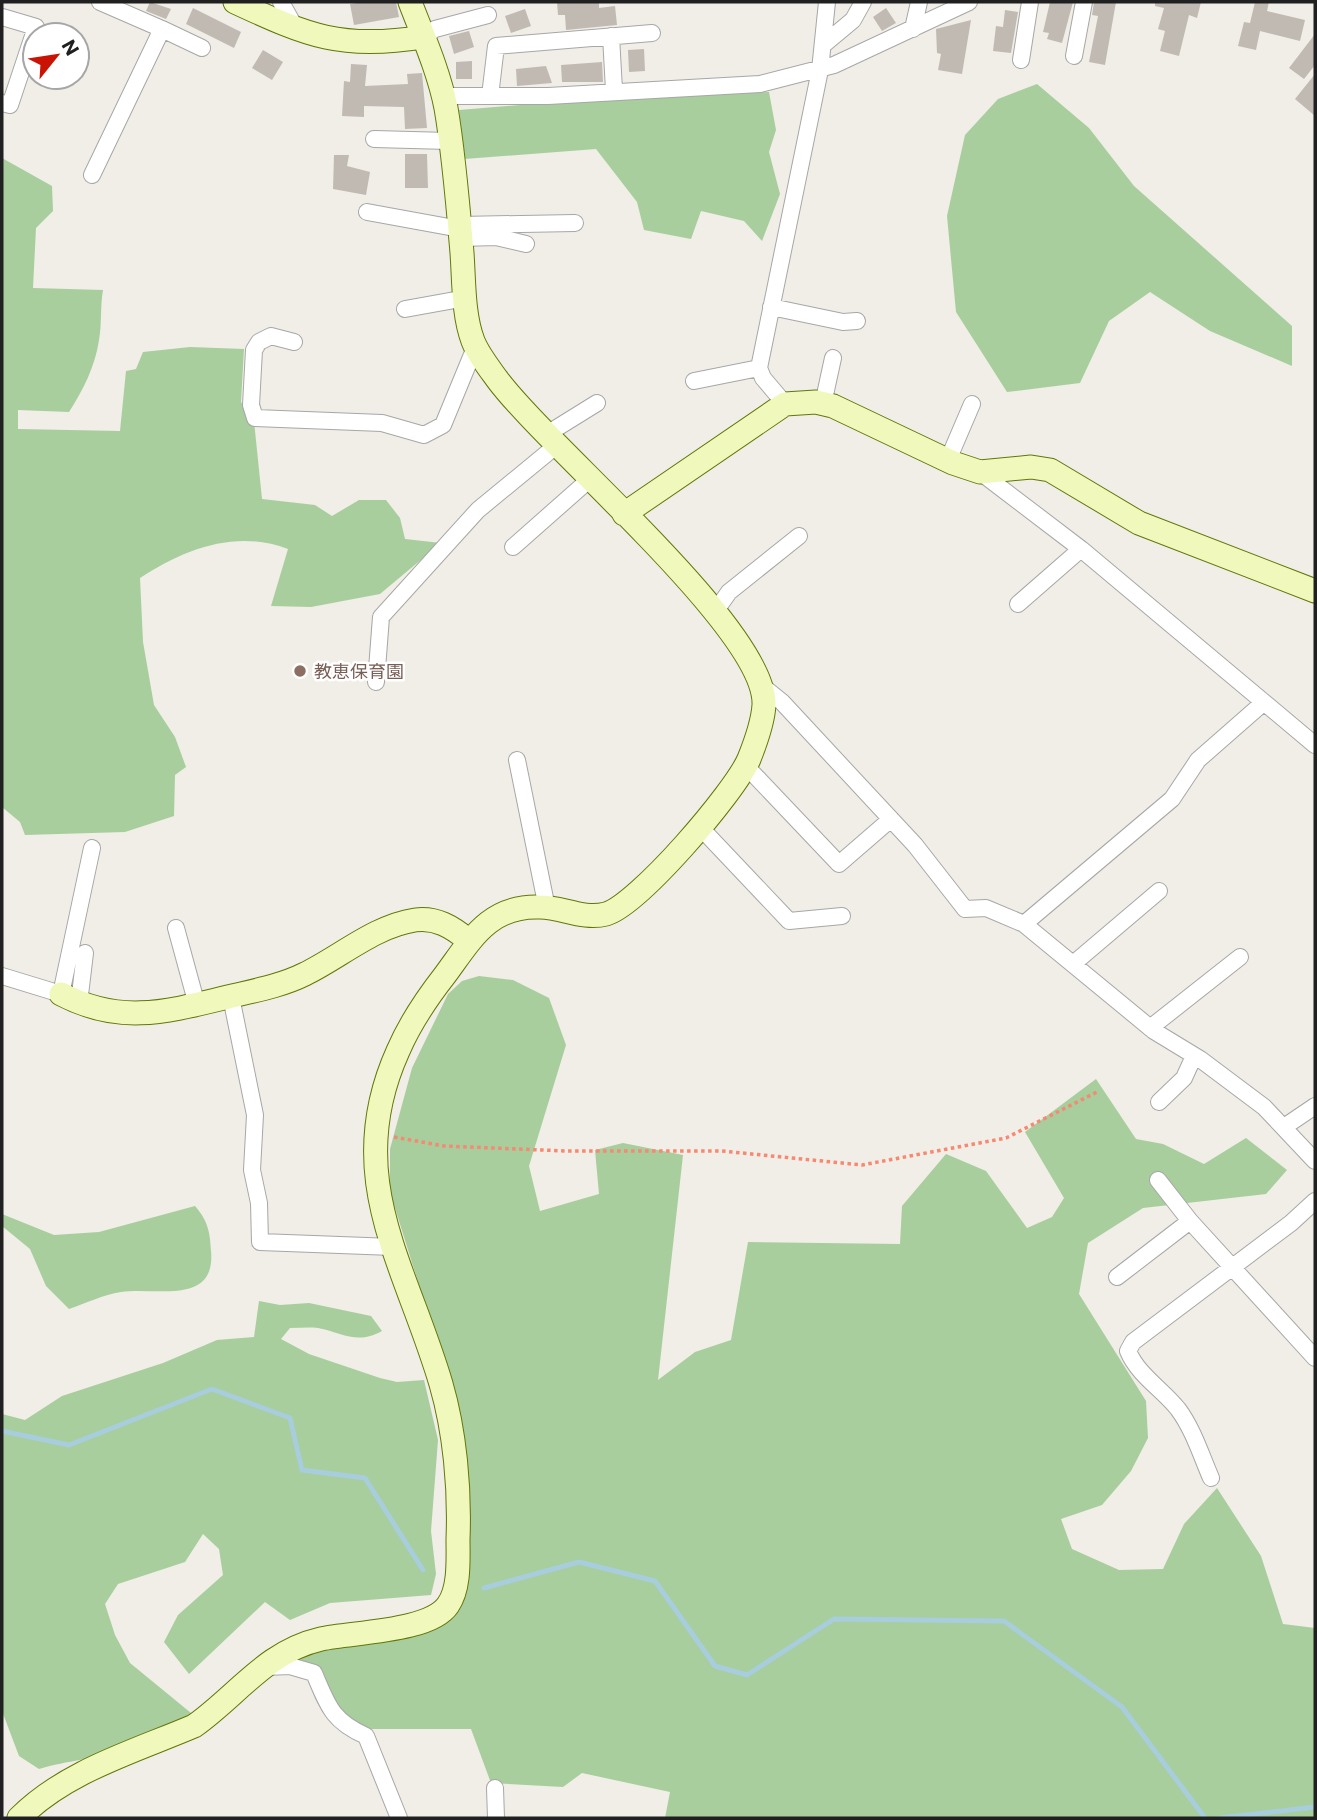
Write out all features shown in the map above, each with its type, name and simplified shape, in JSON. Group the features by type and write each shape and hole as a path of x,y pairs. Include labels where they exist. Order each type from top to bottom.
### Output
{"street":[{"path":"100,2 202,48"},
{"path":"235,2 296,29 341,42 373,43 423,37 435,29 488,15"},
{"path":"281,2 296,29"},
{"path":"19,1818 42,1796 69,1780 194,1726 212,1714 260,1668 290,1648 354,1632 412,1625 437,1616 450,1604 455,1586 459,1520 443,1389 393,1247 373,1166 380,1103 396,1054 425,1002 468,940 508,912 547,908 582,915 607,914 628,902 643,889 720,803 746,765 764,705 761,685 752,664 682,573 495,378 475,345 466,298 443,96 410,2"},
{"path":"785,404 763,378 759,368 820,70 827,2"},
{"path":"823,45 853,20 863,2"},
{"path":"913,29 919,2"},
{"path":"443,96 761,84 820,70 969,2"},
{"path":"1021,60 1030,2"},
{"path":"1074,56 1084,2"},
{"path":"2,17 36,27 10,105 2,103"},
{"path":"92,175 162,29"},
{"path":"490,96 496,46 652,33"},
{"path":"611,36 614,90"},
{"path":"374,139 449,141"},
{"path":"367,212 526,244"},
{"path":"460,231 575,223"},
{"path":"405,309 466,298"},
{"path":"771,307 843,322 857,321"},
{"path":"293,342 271,335 259,342 254,350 251,405 255,418 382,423 424,435 443,425 475,345"},
{"path":"823,404 833,358"},
{"path":"694,381 759,368"},
{"path":"624,514 785,404 794,401 823,404 980,472 1081,549 1315,745"},
{"path":"376,682 381,617 478,510 552,440 597,403"},
{"path":"948,460 972,404"},
{"path":"980,472 1031,467 1050,470 1139,523 1315,591"},
{"path":"513,547 590,479"},
{"path":"714,613 729,592 799,536"},
{"path":"1018,604 1081,549"},
{"path":"761,685 782,702 891,819 965,909 986,908 1024,924 1150,1028 1264,1107 1315,1161"},
{"path":"1024,924 1172,799 1198,760 1263,704"},
{"path":"517,760 547,908"},
{"path":"746,765 839,864 891,819"},
{"path":"699,825 789,921 842,916"},
{"path":"70,998 92,848"},
{"path":"1073,964 1159,891"},
{"path":"2,976 114,1013 138,1014 231,997 303,975 393,925 418,919 435,920 452,927 468,940"},
{"path":"176,928 197,1005"},
{"path":"70,998 85,953"},
{"path":"1150,1028 1240,957"},
{"path":"231,997 255,1115 252,1170 259,1203 260,1242 393,1247"},
{"path":"1159,1102 1184,1078 1194,1056"},
{"path":"1284,1127 1315,1106"},
{"path":"1158,1180 1190,1221 1315,1358"},
{"path":"1211,1478 1190,1428 1178,1409 1132,1363 1128,1352 1133,1342 1291,1223 1315,1201"},
{"path":"1117,1277 1190,1221"},
{"path":"260,1668 290,1666 314,1673 329,1709 343,1726 366,1736 370,1742 399,1818"},
{"path":"495,1788 496,1818"}],"path":[{"path":"375,1133 444,1146 566,1151 722,1151 862,1164 1006,1138 1097,1093"}],"green space":[{"path":"1037,84 1089,128 1134,186 1292,326 1292,366 1210,331 1150,292 1109,321 1080,383 1007,392 956,312 947,216 965,135 998,99"},
{"path":"769,92 776,130 769,152 780,194 762,241 744,221 701,211 691,239 644,230 637,202 596,149 464,159 459,110 628,96"},
{"path":"2,158 52,186 53,211 36,228 33,288 103,290 95,360 74,404 69,412 18,410 18,429 120,431 126,371 136,369 143,352 190,347 244,349 241,402 254,421 262,499 315,505 332,516 359,500 386,500 400,518 405,539 441,543 380,594 311,607 271,606 288,549 269,543 249,541 211,545 174,558 140,578 143,642 154,705 175,737 186,767 175,775 174,816 125,832 25,835 20,822 2,807"},
{"path":"479,976 513,980 549,998 566,1045 529,1166 540,1211 599,1194 595,1150 623,1143 683,1155 658,1380 695,1352 731,1340 748,1242 900,1244 902,1206 946,1154 986,1171 1027,1228 1052,1217 1064,1198 1025,1132 1096,1079 1136,1139 1163,1144 1204,1164 1246,1138 1287,1170 1266,1194 1143,1208 1088,1243 1079,1294 1146,1401 1148,1438 1131,1471 1102,1505 1061,1519 1072,1549 1119,1570 1163,1569 1184,1524 1217,1488 1261,1556 1283,1624 1315,1628 1315,1818 665,1818 670,1792 582,1773 563,1787 491,1783 471,1729 357,1729 323,1689 292,1660 300,1654 434,1628 457,1612 468,1575 447,1375 390,1192 390,1149 412,1068 448,994 462,981"},
{"path":"195,1206 206,1222 210,1238 210,1268 204,1280 194,1287 181,1290 114,1293 69,1309 46,1286 30,1249 2,1226 2,1214 54,1235 99,1232"},
{"path":"259,1301 280,1305 309,1303 371,1316 382,1331 373,1335 357,1338 318,1328 290,1328 281,1339 309,1354 380,1378 397,1382 424,1380 438,1440 431,1531 436,1574 431,1595 330,1603 290,1620 265,1602 189,1674 164,1642 178,1615 223,1575 219,1549 203,1534 185,1562 118,1584 105,1604 115,1635 130,1663 191,1713 156,1740 138,1747 39,1769 19,1756 2,1711 2,1414 25,1420 62,1396 163,1363 217,1340 254,1337"}],"building":[{"path":"150,2 171,9 166,19 146,11"},
{"path":"396,2 399,17 354,25 350,4"},
{"path":"557,2 599,2 599,8 615,6 617,25 566,30 565,15 558,15"},
{"path":"1050,2 1073,2 1062,43 1047,39 1049,33 1043,32"},
{"path":"1094,2 1116,2 1105,65 1089,62 1098,16 1092,15"},
{"path":"1155,2 1201,2 1197,18 1189,15 1179,56 1160,51 1165,31 1158,29 1164,8 1155,6"},
{"path":"1255,2 1269,2 1267,11 1305,20 1300,41 1260,31 1256,50 1238,46 1244,22 1250,23"},
{"path":"193,8 241,32 234,48 186,24"},
{"path":"886,8 896,23 882,31 873,17"},
{"path":"525,9 531,26 511,33 505,16"},
{"path":"1005,10 1018,12 1011,53 993,51 996,26 1003,27"},
{"path":"971,20 962,74 938,70 941,54 937,53 936,29"},
{"path":"469,31 474,47 454,54 449,36"},
{"path":"1315,34 1315,65 1304,79 1289,68"},
{"path":"644,49 645,71 629,72 628,50"},
{"path":"263,50 283,62 272,80 252,68"},
{"path":"472,61 472,79 456,79 456,62"},
{"path":"602,62 603,82 562,82 561,65"},
{"path":"351,64 367,65 365,86 408,84 407,74 422,73 427,128 405,129 404,107 364,106 364,117 342,116 344,81 350,82"},
{"path":"546,66 552,83 517,86 516,69"},
{"path":"1315,74 1315,116 1295,99"},
{"path":"405,154 427,154 428,188 405,188"},
{"path":"334,155 349,155 347,166 370,172 366,195 333,189"}],"waterway":[{"path":"2,1431 69,1445 212,1389 290,1418 302,1470 365,1478 423,1570"},
{"path":"484,1588 579,1562 655,1581 715,1666 747,1675 834,1619 1004,1621 1122,1707 1205,1818"},
{"path":"1220,1818 1315,1807"}],"place":[{"name":"教恵保育園","path":"300,671"}]}
